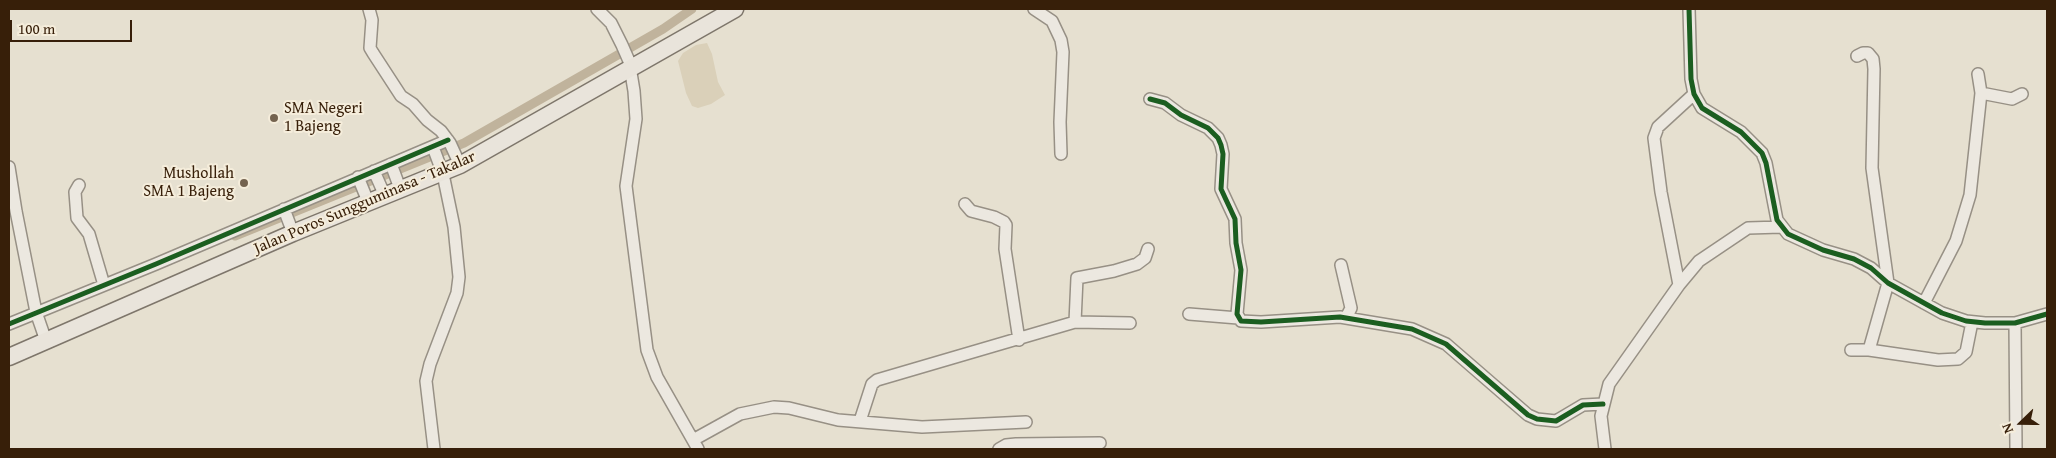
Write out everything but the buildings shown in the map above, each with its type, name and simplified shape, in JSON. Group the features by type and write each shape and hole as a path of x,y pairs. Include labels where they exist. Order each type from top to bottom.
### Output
{"highway":[{"name":"Jalan Poros Sungguminasa - Takalar","path":"9,357 44,335 292,229 368,200 398,185 458,162 629,65 734,9"}],"street":[{"path":"369,9 372,20 370,48 372,53 401,96 413,104 427,120 441,130 458,162"},
{"path":"597,9 611,23 622,45 629,65 636,110 626,186 649,358 657,377 696,444 740,414 774,407 788,408 838,420 928,428 1026,422"},
{"path":"1034,9 1052,21 1061,40 1063,52 1060,122 1061,154"},
{"path":"1689,9 1691,79 1694,94 1702,108 1741,132 1762,153 1766,163 1773,205 1781,226 1788,234 1823,250 1854,259 1871,268 1888,283 1942,313 1972,322 2015,323 2047,314"},
{"path":"1857,56 1868,53 1873,59 1872,168 1888,283 1869,350"},
{"path":"1924,303 1956,241 1970,195 1982,93 1978,74"},
{"path":"1982,93 2012,99 2022,94"},
{"path":"1679,285 1661,192 1654,138 1658,127 1694,94"},
{"path":"1150,99 1165,103 1181,115 1208,128 1218,138 1221,145 1223,154 1221,189 1235,219 1236,243 1241,270 1238,318"},
{"path":"9,324 449,142"},
{"path":"434,149 441,168 455,234 459,277 457,293 430,364 426,381 434,449"},
{"path":"391,165 398,185"},
{"path":"375,172 383,192"},
{"path":"9,174 37,314 44,335"},
{"path":"359,179 368,200"},
{"path":"79,185 75,192 77,218 89,234 104,285"},
{"path":"965,204 971,211 994,217 1004,222 1006,226 1005,249 1019,340"},
{"path":"285,210 292,229"},
{"path":"1604,449 1601,416 1609,384 1679,285 1699,261 1748,228 1781,226"},
{"path":"1075,322 1077,278 1114,271 1137,264 1145,258 1148,249"},
{"path":"1341,266 1351,308 1346,318"},
{"path":"1189,314 1238,318 1245,322 1346,318 1412,329 1446,344 1528,415 1537,420 1556,421 1587,404 1603,404"},
{"path":"860,421 872,384 877,380 1019,340 1075,322 1130,323"},
{"path":"1851,350 1869,350 1938,360 1958,359 1966,352 1972,322"},
{"path":"2015,323 2016,449"},
{"path":"999,449 1006,445 1016,444 1100,443"}],"shaded area":[{"path":"707,43 712,54 718,82 725,95 711,104 698,108 692,106 686,93 678,61 683,53 696,45"}],"waterway":[{"path":"235,236 464,143 663,29 692,9"}],"cycle path":[{"path":"1689,9 1691,79 1694,94 1702,108 1741,132 1762,153 1766,163 1777,220 1788,234 1823,250 1854,259 1871,268 1888,283 1942,313 1966,321 2015,323 2047,314"},
{"path":"1150,99 1165,103 1181,115 1208,128 1218,138 1221,145 1223,154 1221,189 1235,219 1236,243 1241,270 1237,314 1241,321 1261,322 1340,317 1412,329 1446,344 1528,415 1537,419 1556,421 1583,405 1603,404"},
{"path":"9,324 448,140"}],"place":[{"name":"SMA Negeri 1 Bajeng","path":"274,118"},
{"name":"Mushollah SMA 1 Bajeng","path":"244,183"}]}
